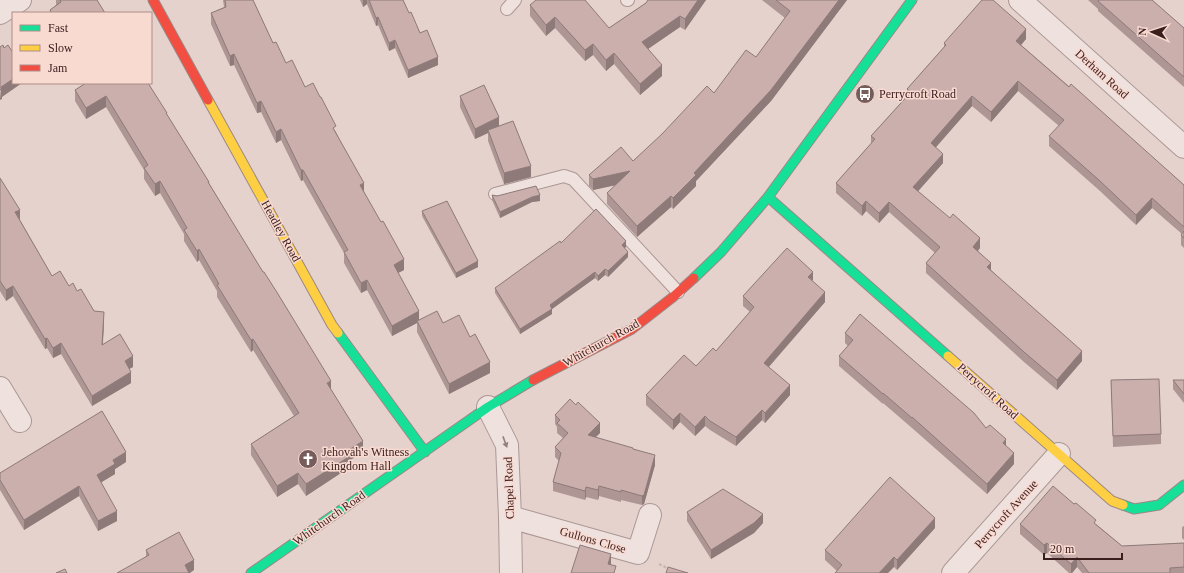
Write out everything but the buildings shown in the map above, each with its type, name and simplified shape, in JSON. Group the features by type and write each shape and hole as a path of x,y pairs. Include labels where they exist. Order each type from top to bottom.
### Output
{"street":[{"path":"0,13 20,0"},
{"name":"Headley Road","path":"153,0 332,325 425,452"},
{"name":"Whitchurch Road","path":"250,573 488,407 528,383 632,329 678,292 721,252 768,197 912,0"},
{"name":"Derham Road","path":"1020,0 1184,147"},
{"name":"Perrycroft Road","path":"768,197 1112,501 1134,509 1159,505 1184,485"},
{"path":"0,388 20,421"},
{"name":"Chapel Road","path":"488,407 507,445 511,573"},
{"name":"Perrycroft Avenue","path":"953,573 1059,454"},
{"name":"Gullons Close","path":"510,517 638,553 650,515"}],"lane":[{"path":"507,9 515,0"},
{"path":"495,194 564,176 573,179 678,292"}],"traffic: fast":[{"path":"694,278 721,252 768,197 912,0"},
{"path":"768,197 948,356"},
{"path":"338,333 425,452"},
{"path":"251,573 488,407 533,380"},
{"path":"1123,505 1134,509 1159,505 1184,485"}],"traffic: slow":[{"path":"208,100 332,325 338,333"},
{"path":"948,356 1112,501 1123,505"}],"traffic: jam":[{"path":"153,0 208,100"},
{"path":"533,380 632,329 673,297 694,278"}],"place":[{"name":"Perrycroft Road","path":"865,94"},
{"name":"Jehovah's Witness Kingdom Hall","path":"308,459"}]}
